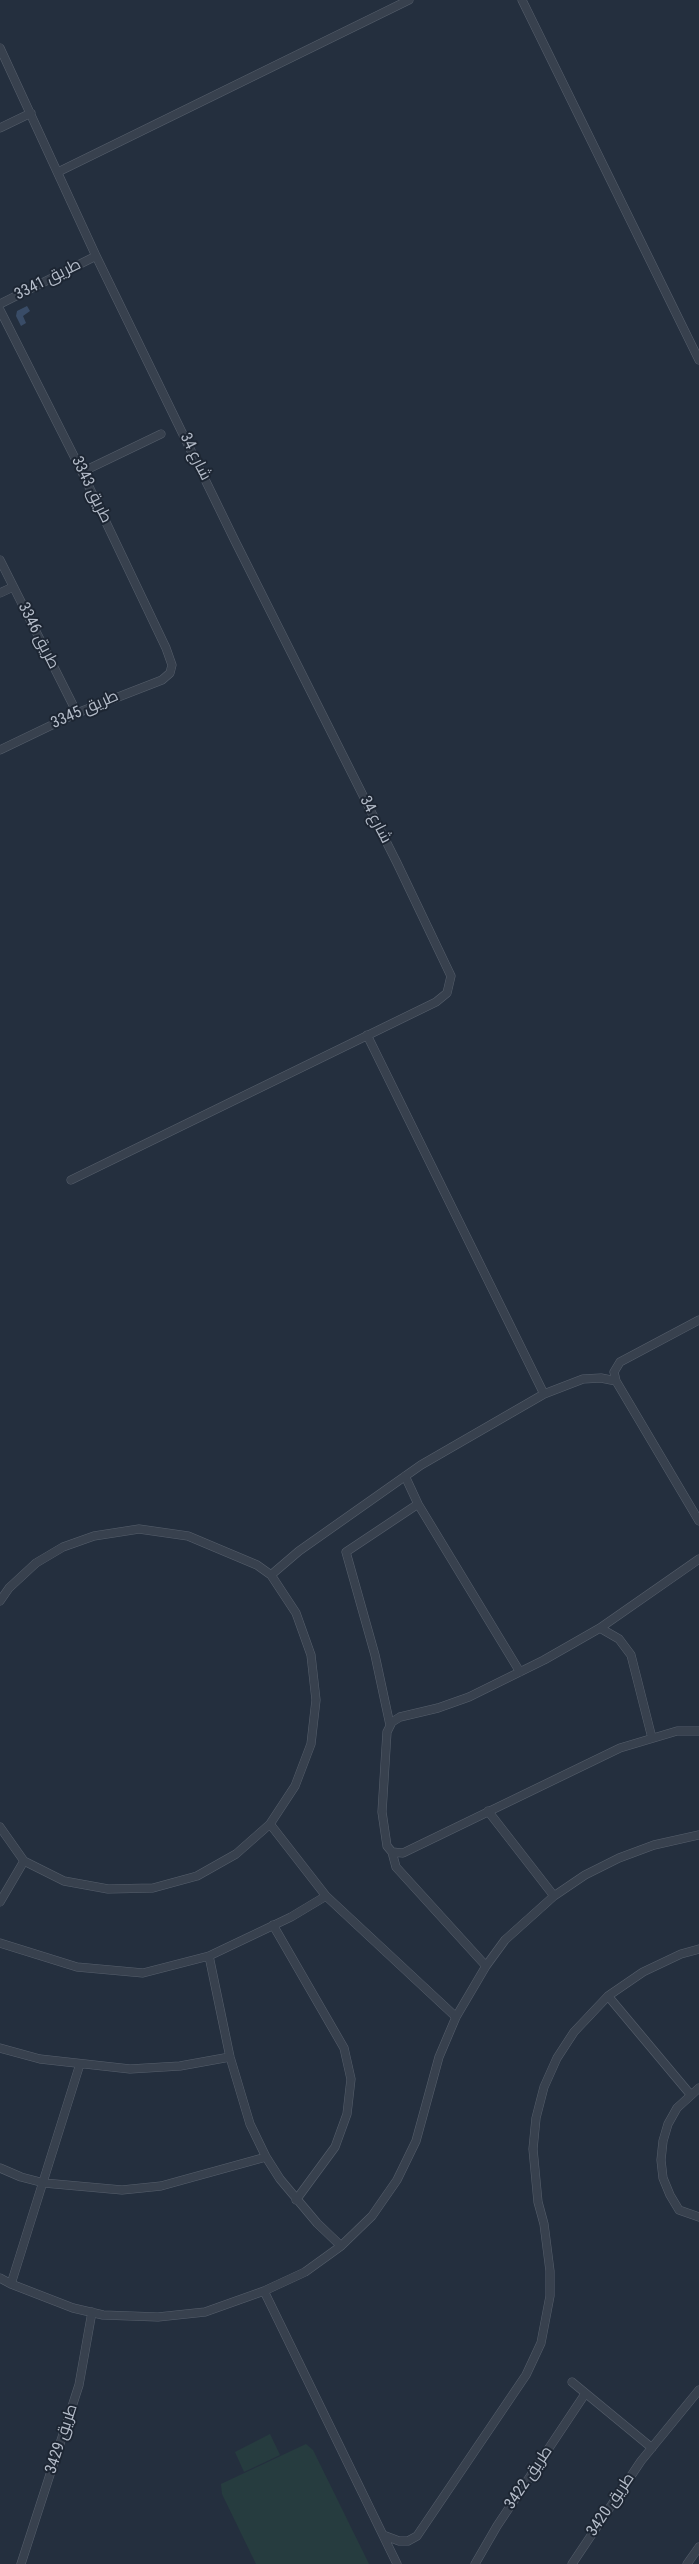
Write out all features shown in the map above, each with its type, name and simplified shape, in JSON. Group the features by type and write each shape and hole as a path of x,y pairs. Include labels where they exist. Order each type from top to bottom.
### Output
{"street":[{"path":"58,172 409,0"},
{"path":"522,0 699,360"},
{"name":"شارع 34","path":"0,48 96,256 235,541 448,968 450,984 448,993 442,998 71,1180"},
{"path":"0,128 31,113"},
{"name":"طريق 3341","path":"0,304 96,256"},
{"name":"طريق 3343","path":"0,310 82,472 170,657 172,665 170,673"},
{"path":"82,472 161,434"},
{"name":"طريق 3346","path":"0,560 77,713"},
{"path":"0,593 13,586"},
{"name":"طريق 3345","path":"0,750 77,713 162,680 170,673"},
{"path":"367,1035 544,1394"},
{"path":"699,1320 620,1362 614,1372 616,1381 699,1521"},
{"path":"271,1575 299,1551 406,1476 544,1394 583,1379 601,1378 616,1381"},
{"path":"406,1476 418,1504 520,1672"},
{"path":"390,1725 376,1655 346,1552 418,1504"},
{"path":"0,1601 9,1588 36,1563 64,1548 94,1536 138,1529 188,1536 257,1565 271,1575 296,1613 311,1655 316,1700 311,1744 295,1786 270,1824 236,1854 197,1876 154,1888 108,1890 73,1882 24,1861 0,1828"},
{"path":"486,1966 396,1867 392,1852 387,1846 382,1812 387,1732 390,1725 400,1717 454,1702 520,1672 600,1628 699,1559"},
{"path":"600,1628 619,1640 631,1655 652,1738"},
{"path":"392,1852 403,1853 599,1757 677,1731 699,1731"},
{"path":"488,1811 554,1896"},
{"path":"270,1824 326,1896 456,2017"},
{"path":"0,2278 11,2284 104,2315 158,2317 205,2312 264,2291 305,2272 341,2246 372,2216 397,2180 416,2141 439,2057 456,2017 486,1966 505,1940 554,1896 585,1876 619,1858 654,1845 699,1835"},
{"path":"0,1902 24,1861"},
{"path":"0,1943 77,1967 143,1973 209,1956 273,1925 326,1896"},
{"path":"273,1925 344,2048 351,2079 347,2114 335,2147 296,2200"},
{"path":"383,2535 399,2541 408,2541 417,2536 526,2375 541,2343 550,2296 550,2271 544,2224 535,2180 533,2149 536,2118 544,2087 557,2058 574,2032 608,1996 643,1972 682,1954 699,1950"},
{"path":"209,1956 230,2057 250,2124 266,2157 296,2200 341,2246"},
{"path":"608,1996 690,2094"},
{"path":"0,2048 40,2059 130,2069 164,2067 230,2057"},
{"path":"11,2284 80,2064"},
{"path":"699,2088 690,2094 677,2108 668,2124 663,2141 661,2160 664,2178 670,2195 679,2210 699,2217"},
{"path":"0,2168 21,2177 44,2183 122,2190 161,2186 266,2157"},
{"path":"264,2291 396,2564"},
{"name":"طريق 3429","path":"21,2564 79,2385 92,2312"},
{"path":"572,2382 652,2448"},
{"name":"طريق 3420","path":"572,2564 652,2448 699,2390"},
{"name":"طريق 3422","path":"475,2564 497,2526 585,2394"},
{"path":"687,2564 699,2547"}],"green space":[{"path":"270,2434 280,2455 244,2472 235,2452"},
{"path":"306,2444 313,2450 369,2564 256,2564 222,2494 221,2484"}],"water":[{"path":"27,306 30,311 23,316 26,323 21,326 16,316 17,311"}]}
